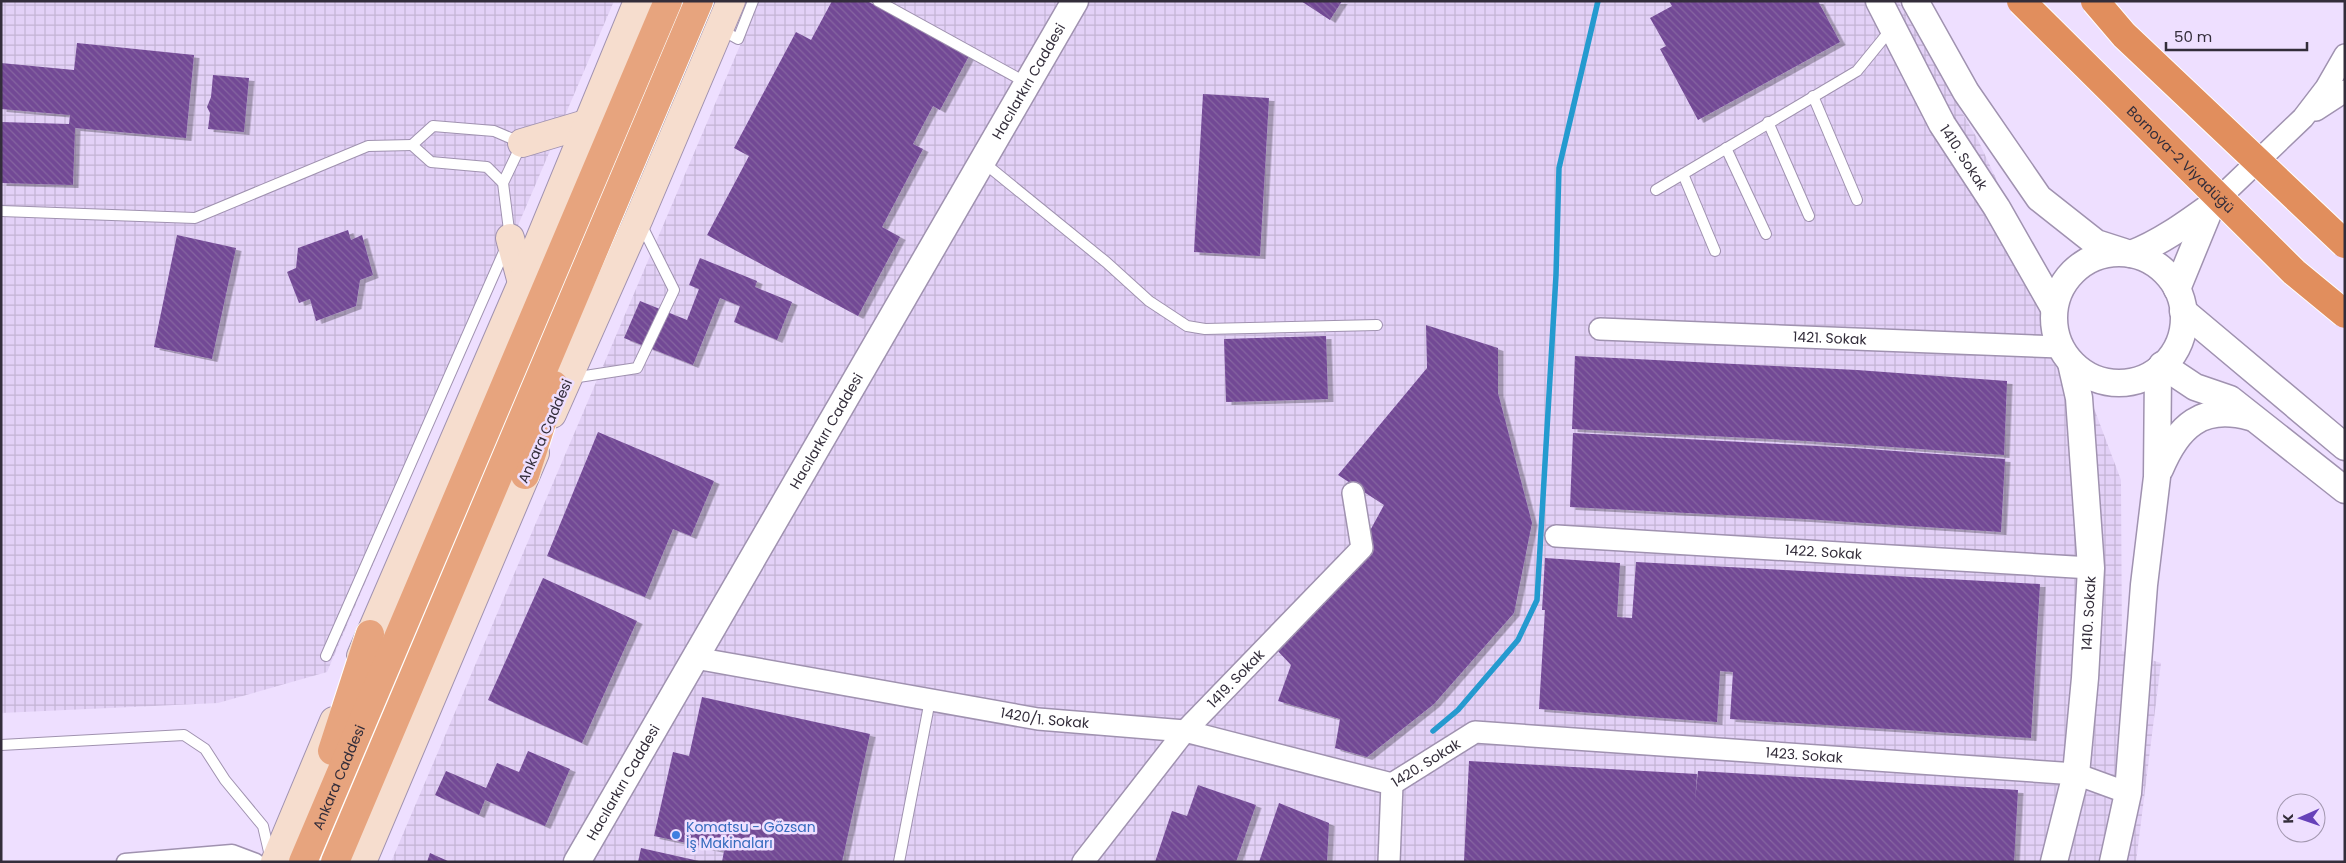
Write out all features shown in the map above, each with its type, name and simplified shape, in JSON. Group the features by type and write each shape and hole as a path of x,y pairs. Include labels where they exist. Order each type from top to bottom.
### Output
{"highway":[{"name":"Ankara Caddesi","path":"335,862 699,1"},
{"name":"Bornova-2 Viyadüğü","path":"2021,1 2294,272 2345,314"},
{"path":"2094,1 2124,35 2345,244"},
{"name":"Ankara Caddesi","path":"303,862 667,3"},
{"path":"525,475 604,226"},
{"path":"297,862 370,634"}],"main road":[{"name":"Ankara Caddesi","path":"273,862 522,283 638,1"},
{"name":"Ankara Caddesi","path":"362,862 525,475 639,218 731,1"},
{"path":"522,143 589,122"},
{"path":"510,238 522,283"}],"street":[{"name":"Hacılarkırı Caddesi","path":"577,862 1075,1"},
{"name":"1410. Sokak","path":"1879,1 1942,124 1997,208 2054,308"},
{"path":"1915,1 1966,92 2039,198 2096,242 2146,258 2164,271 2180,300 2345,447"},
{"path":"2211,206 2180,300 2182,333 2173,354 2160,367 2141,379 2123,383 2104,382 2086,374 2066,355 2054,328 2054,308 2060,289 2071,273 2086,261 2105,254 2144,250 2211,206 2303,118 2326,88 2345,54"},
{"path":"2303,118 2345,91"},
{"name":"1421. Sokak","path":"1600,330 2066,355"},
{"name":"1410. Sokak","path":"2054,862 2076,774 2091,568 2079,398 2066,355"},
{"path":"2160,367 2195,387 2230,399 2257,418 2345,490"},
{"path":"2113,862 2128,793 2144,585 2157,477 2160,367"},
{"path":"2157,477 2169,448 2190,425 2207,415 2222,412 2232,412 2257,418"},
{"name":"1419. Sokak","path":"1082,862 1185,731 1362,548 1353,493"},
{"name":"1422. Sokak","path":"1556,536 2091,568"},
{"name":"1420/1. Sokak","path":"695,658 1038,719 1185,731 1392,784"},
{"name":"1423. Sokak","path":"1475,732 2076,774 2128,793"},
{"name":"1420. Sokak","path":"1390,862 1392,784 1475,732"},
{"path":"125,862 232,854 256,862"}],"lane":[{"path":"718,29 738,39 753,1"},
{"path":"878,1 1028,83"},
{"path":"1656,190 1857,71 1893,28"},
{"path":"1813,96 1857,200"},
{"path":"1768,122 1810,216"},
{"path":"1,211 195,218 368,146 412,145 433,126 494,131 522,143 504,183 510,238 326,656"},
{"path":"412,145 431,162 488,167 504,183"},
{"path":"1726,148 1766,234"},
{"path":"983,162 1106,262 1150,301 1187,326 1205,329 1377,325"},
{"path":"1683,174 1715,251"},
{"path":"567,379 638,368 674,290 639,218"},
{"path":"899,862 930,700"},
{"path":"1,745 184,735 206,749 225,780 263,826 273,862"}],"shaded area":[{"path":"1,1 614,1 327,672 218,703 1,713"},
{"path":"759,1 1898,1 1978,140 2055,305 2121,480 2122,651 2161,663 2136,862 391,862"}],"building":[{"path":"832,1 867,1 969,56 940,110 933,106 913,144 923,149 882,227 900,237 858,316 707,235 749,156 734,148 796,32 811,40"},
{"path":"1301,1 1342,1 1330,20"},
{"path":"1669,1 1818,1 1840,42 1698,120 1660,49 1666,46 1650,18 1672,6"},
{"path":"77,43 194,55 186,138 75,128 73,185 1,183 1,122 69,124 70,115 1,109 1,63 74,70"},
{"path":"213,75 249,78 244,132 208,129 210,113 207,107 211,97"},
{"path":"1203,94 1269,98 1260,256 1194,252"},
{"path":"348,230 351,240 362,235 373,275 360,280 356,306 316,321 310,299 299,303 287,272 296,268 298,248"},
{"path":"177,235 236,248 212,359 154,347"},
{"path":"700,258 757,281 755,287 792,302 777,340 734,322 740,306 720,298 693,365 624,338 640,301 687,320 699,289 689,285"},
{"path":"1426,325 1498,348 1498,393 1532,523 1514,613 1434,704 1367,757 1335,748 1340,719 1278,701 1291,665 1275,648 1374,549 1366,538 1384,505 1338,475 1427,368"},
{"path":"1326,336 1328,399 1226,402 1224,339"},
{"path":"1575,356 1857,370 2007,381 2004,455 1807,441 1572,429"},
{"path":"598,432 714,481 691,536 673,529 645,597 547,556"},
{"path":"1573,433 1854,448 2005,459 2001,532 1805,519 1570,507"},
{"path":"1545,558 1620,563 1617,617 1632,618 1636,562 2040,584 2031,738 1730,719 1733,672 1720,671 1717,722 1539,709 1545,610 1542,610"},
{"path":"543,578 637,621 582,743 488,700"},
{"path":"702,697 870,734 842,862 722,862 724,851 654,836 673,752 689,756"},
{"path":"528,751 570,769 545,826 485,800 479,815 435,795 446,771 486,788 497,763 519,772"},
{"path":"1469,761 1697,774 1695,801 1698,771 2018,790 2014,862 1464,862"},
{"path":"1198,785 1256,805 1236,862 1155,862 1172,811 1187,816"},
{"path":"1279,803 1329,823 1327,862 1259,862"},
{"path":"641,848 699,861 699,862 638,862"},
{"path":"430,853 450,862 427,862"}],"waterway":[{"path":"1433,731 1458,710 1518,640 1537,600 1556,275 1559,168 1598,1"}],"place":[{"name":"Komatsu - Gözsan İş Makinaları","path":"676,835"}]}
